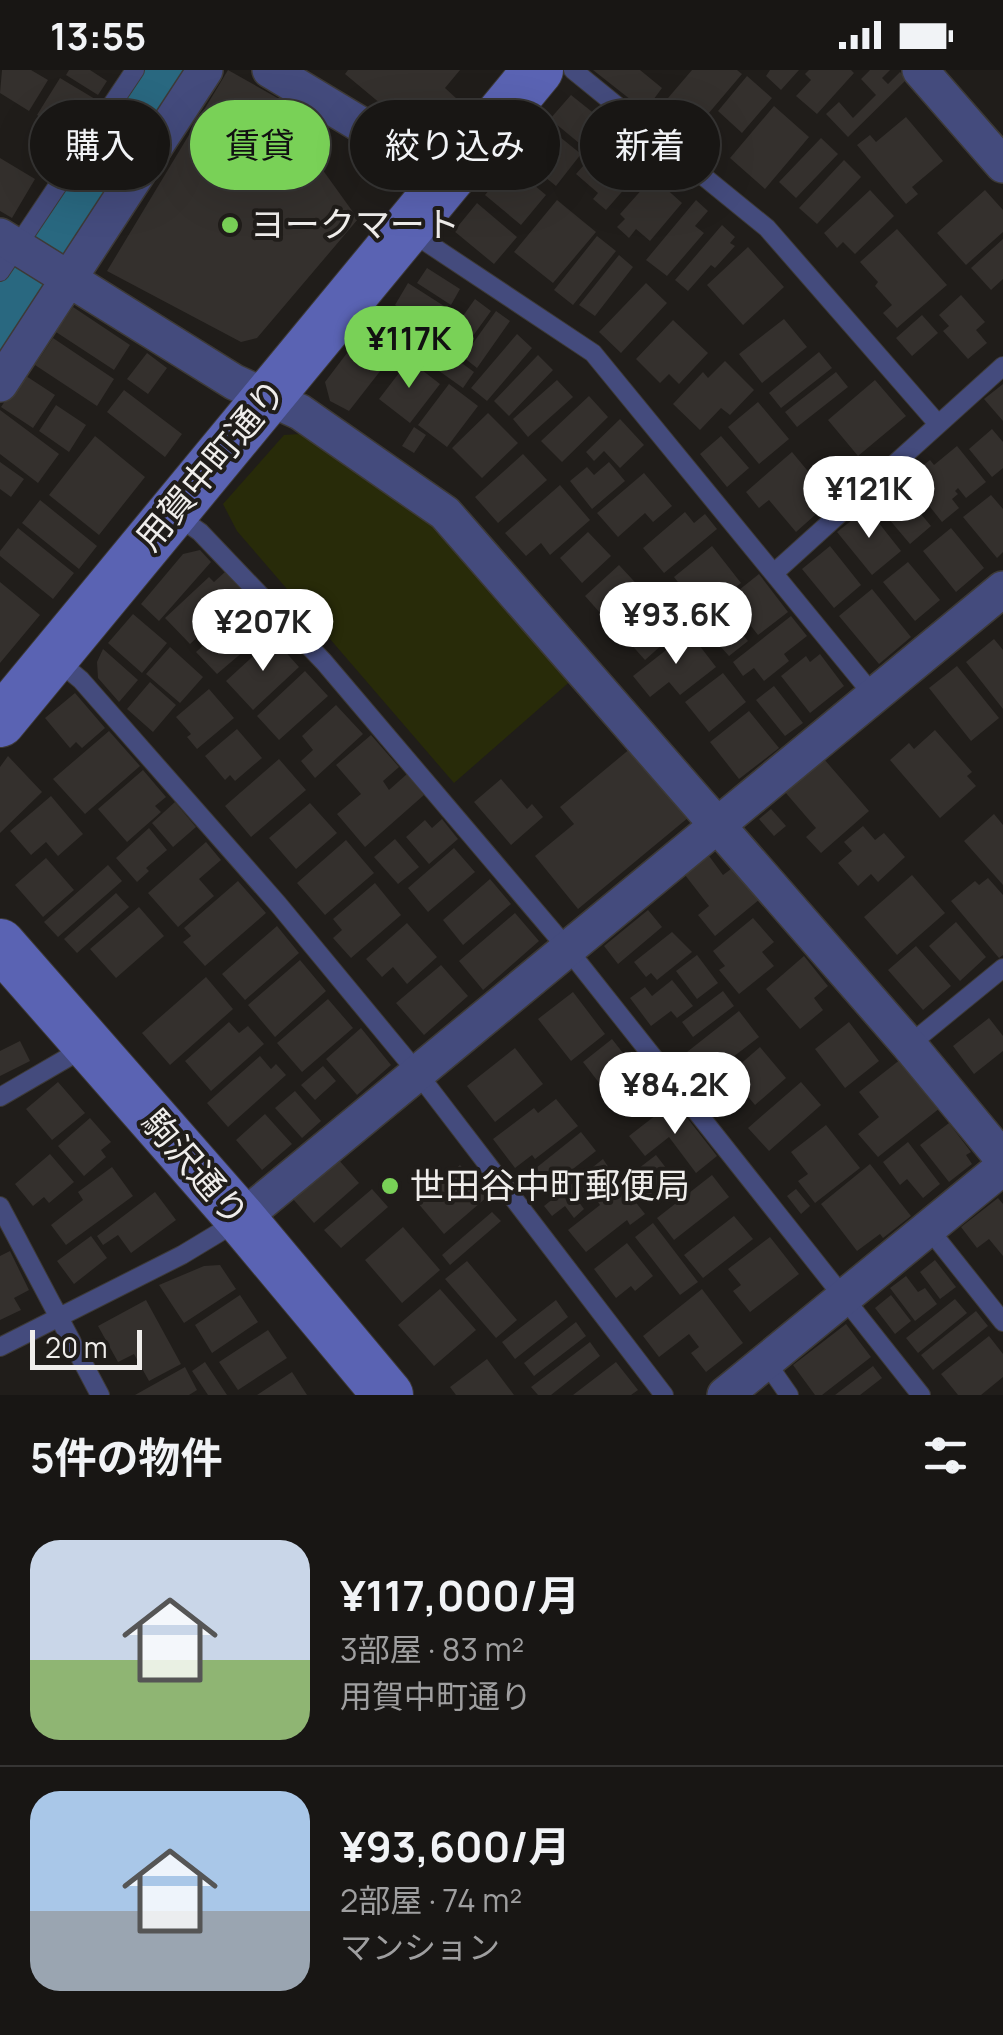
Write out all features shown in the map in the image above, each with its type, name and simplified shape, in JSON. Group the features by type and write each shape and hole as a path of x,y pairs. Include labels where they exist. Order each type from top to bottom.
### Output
{"street":[{"path":"0,384 63,276 205,70"},
{"path":"270,70 311,80 350,108"},
{"name":"用賀中町通り","path":"514,100 538,70"},
{"path":"925,72 1003,165"},
{"name":"用賀中町通り","path":"0,722 172,512 284,404 441,190"},
{"path":"5,251 63,276 234,382 284,404 446,513 910,1045 1003,1159"},
{"path":"240,1219 1003,588"},
{"name":"駒沢通り","path":"0,944 388,1395"},
{"path":"726,1395 1003,1168"}],"lane":[{"path":"5,251 135,70"},
{"path":"573,70 767,228 938,424"},
{"path":"408,230 593,353 874,696"},
{"path":"774,574 1003,366"},
{"path":"172,512 200,532 324,662 566,947 920,1395"},
{"path":"52,656 81,680 239,859 416,1071 664,1395"},
{"path":"910,1045 1003,968"},
{"path":"0,1097 88,1046"},
{"path":"0,1206 100,1395"},
{"path":"0,1347 182,1255 240,1219"},
{"path":"929,1229 1003,1322"},
{"path":"766,1362 790,1395"}],"green space":[{"path":"299,434 441,525 574,678 454,783 237,531 223,504 284,435"}],"building":[{"path":"2,70 31,70 48,80 36,100 30,100 29,111 0,93"},
{"path":"69,70 90,70 107,81 98,95 66,75"},
{"path":"228,70 281,100 210,100"},
{"path":"348,70 460,70 445,88 456,100 376,100 345,74"},
{"path":"593,70 640,70 662,88 653,100 631,100"},
{"path":"692,70 737,70 742,74 720,100 666,100"},
{"path":"770,70 799,70 781,90 766,76"},
{"path":"809,70 854,73 817,114 796,96 811,80 805,74"},
{"path":"870,70 890,70 882,78 888,84 900,72 907,79 848,137 826,114 839,102 853,118 876,95 861,79"},
{"path":"747,76 772,98 742,133 720,109"},
{"path":"60,78 95,99 94,100 46,100"},
{"path":"571,95 580,102 580,144 560,127 560,108"},
{"path":"774,106 809,137 765,189 730,158"},
{"path":"906,117 943,161 912,187 918,194 906,204 857,145 870,135 876,142"},
{"path":"190,133 190,190 330,190 330,180 358,219 257,338 241,342 107,271 156,190 170,190 170,166"},
{"path":"560,137 580,155 560,181"},
{"path":"821,138 838,154 796,198 779,182"},
{"path":"0,158 30,176 30,187 12,218 0,211"},
{"path":"844,160 861,177 817,224 799,208"},
{"path":"489,190 540,190 546,195 521,225 485,195"},
{"path":"595,190 624,190 606,210 593,199 598,193"},
{"path":"641,190 668,190 682,203 650,241 636,229 629,238 617,227 625,219 620,214"},
{"path":"870,190 894,216 855,254 843,242 837,248 824,233"},
{"path":"985,190 1003,210 1003,232 966,265 937,233"},
{"path":"557,200 596,232 553,283 514,252"},
{"path":"696,200 708,211 695,226 704,233 667,276 646,260"},
{"path":"477,203 517,237 494,264 454,231"},
{"path":"722,225 735,237 730,243 735,246 688,291 675,280"},
{"path":"897,229 947,285 897,328 883,313 892,305 860,262"},
{"path":"597,236 616,251 573,305 554,290"},
{"path":"1003,239 1003,279 991,290 971,268"},
{"path":"748,247 784,287 743,325 707,285"},
{"path":"619,255 633,267 595,316 579,305"},
{"path":"427,268 460,289 451,305 417,283"},
{"path":"408,283 444,306 431,327 395,305"},
{"path":"646,283 667,303 621,353 599,332"},
{"path":"961,295 985,322 976,330 987,343 968,359 943,331 949,326 939,315"},
{"path":"475,299 491,311 462,351 446,340"},
{"path":"73,307 130,345 114,370 56,332"},
{"path":"390,309 428,334 418,349 379,325"},
{"path":"496,311 510,321 477,368 463,357"},
{"path":"922,315 938,333 912,356 896,338"},
{"path":"784,319 807,347 762,383 739,354"},
{"path":"673,320 708,353 679,384 669,374 660,383 636,359"},
{"path":"369,324 399,347 349,411 330,401 325,382"},
{"path":"517,334 532,348 487,401 471,388"},
{"path":"53,338 114,379 97,406 35,365"},
{"path":"437,345 474,372 463,388 425,361"},
{"path":"819,352 832,368 781,408 769,393"},
{"path":"147,353 167,368 148,394 127,379"},
{"path":"538,355 553,370 509,416 494,401"},
{"path":"409,360 440,384 410,423 379,399"},
{"path":"725,361 754,390 730,415 721,408 700,430 673,404 703,372 708,378"},
{"path":"836,372 848,387 797,427 785,412"},
{"path":"23,374 55,395 33,428 1,407"},
{"path":"557,380 573,397 528,437 513,419"},
{"path":"875,380 906,416 858,456 828,420"},
{"path":"449,384 478,406 447,447 418,425"},
{"path":"1003,384 1003,421 984,399"},
{"path":"124,390 182,434 165,457 107,412"},
{"path":"589,396 608,417 562,462 541,441"},
{"path":"758,402 789,439 759,464 728,427"},
{"path":"56,405 86,425 69,452 39,431"},
{"path":"0,410 59,454 38,483 0,454"},
{"path":"488,413 518,443 482,478 452,448"},
{"path":"620,419 644,445 620,468 604,451 594,461 586,452"},
{"path":"414,427 426,435 414,453 402,446"},
{"path":"992,429 1003,442 1003,468 992,477 969,449"},
{"path":"95,436 145,477 99,535 49,495"},
{"path":"721,436 749,468 727,487 700,454"},
{"path":"957,446 986,482 966,498 958,488 952,499 959,508 942,522 927,503 932,498 912,474 930,460 934,465"},
{"path":"792,452 821,487 814,494 824,507 796,532 769,500 759,508 746,492"},
{"path":"523,454 547,480 498,523 475,497"},
{"path":"0,462 24,479 11,497 0,489"},
{"path":"609,462 625,481 592,509 570,481 587,467 594,475"},
{"path":"644,473 672,506 653,522 645,513 618,537 597,513"},
{"path":"890,484 902,498 905,495 931,526 910,544 872,499"},
{"path":"560,485 590,520 550,555 541,543 526,556 505,533"},
{"path":"991,495 1003,509 1003,552 997,558 963,517"},
{"path":"40,500 97,546 79,569 22,523"},
{"path":"867,508 901,551 872,575 837,532"},
{"path":"685,512 694,523 705,514 717,529 664,573 643,548"},
{"path":"18,528 74,573 53,599 0,556"},
{"path":"951,528 984,568 956,592 923,551"},
{"path":"588,532 611,556 582,583 560,558"},
{"path":"712,546 741,583 702,613 674,577"},
{"path":"830,546 861,585 834,608 802,569"},
{"path":"200,550 211,562 159,621 141,604 183,554"},
{"path":"908,562 940,600 915,621 883,582"},
{"path":"619,565 645,593 610,624 585,596"},
{"path":"225,572 245,593 190,644 165,618 209,577 214,582"},
{"path":"759,574 788,612 758,635 729,598"},
{"path":"0,582 40,615 0,663"},
{"path":"872,589 911,637 879,664 839,616"},
{"path":"656,598 682,627 645,660 620,632"},
{"path":"246,607 258,622 249,631 257,640 217,674 196,652"},
{"path":"133,614 167,643 142,673 108,643"},
{"path":"791,616 807,636 784,654 789,661 764,681 754,668 743,676 733,662"},
{"path":"740,631 748,641 729,656 720,646"},
{"path":"689,632 716,667 680,695 669,682 650,697 633,676"},
{"path":"273,638 299,667 253,710 226,681"},
{"path":"994,639 1003,650 1003,709 966,662"},
{"path":"170,647 203,677 180,703 146,674"},
{"path":"103,649 138,680 119,702 98,678 97,662"},
{"path":"820,654 844,686 810,713 781,676 806,656 810,662"},
{"path":"957,666 999,718 971,741 929,688"},
{"path":"305,671 328,696 279,740 257,716"},
{"path":"723,673 746,702 709,732 685,702"},
{"path":"150,682 176,705 153,732 127,709"},
{"path":"774,686 803,723 785,736 756,700"},
{"path":"209,689 234,718 197,749 187,737 191,734 176,717"},
{"path":"75,693 105,728 82,748 76,742 70,748 45,718"},
{"path":"336,705 363,734 315,778 301,761 313,750 302,736"},
{"path":"749,711 779,748 739,779 710,742"},
{"path":"237,729 262,758 235,781 230,775 225,780 205,756"},
{"path":"935,730 972,772 967,776 976,786 940,818 890,760 909,743 914,749"},
{"path":"109,731 140,766 85,814 53,779"},
{"path":"371,735 399,767 383,781 389,790 407,774 424,795 365,847 337,814 361,794 336,765"},
{"path":"631,748 689,817 578,909 535,856 574,824 560,807"},
{"path":"8,756 42,792 0,833 0,767"},
{"path":"279,759 306,790 251,837 225,806"},
{"path":"824,759 869,811 821,853 806,837 816,828 785,792"},
{"path":"143,770 166,797 155,806 161,812 127,842 98,809"},
{"path":"501,779 527,809 532,804 543,817 511,845 474,802"},
{"path":"51,796 83,834 58,856 46,842 31,855 10,831"},
{"path":"175,802 196,827 173,847 152,823"},
{"path":"310,803 337,833 296,869 269,838"},
{"path":"771,809 786,826 774,836 759,819"},
{"path":"994,814 1003,825 1003,885 964,841"},
{"path":"442,819 458,839 429,864 406,837 425,820 432,828"},
{"path":"863,826 875,840 884,833 905,857 878,882 871,874 858,886 838,863 852,851 844,842"},
{"path":"149,828 167,850 146,868 149,871 137,882 116,858"},
{"path":"395,839 419,867 398,884 374,857"},
{"path":"346,840 374,873 325,915 297,883"},
{"path":"206,842 221,860 199,879 214,896 178,927 148,893"},
{"path":"454,848 475,872 428,912 408,888"},
{"path":"709,856 723,875 735,866 760,899 715,936 698,915 709,906 685,875"},
{"path":"46,858 74,890 43,917 15,885"},
{"path":"108,865 122,881 58,937 44,922"},
{"path":"912,875 945,913 897,955 864,917"},
{"path":"988,878 1003,895 1003,955 999,958 951,901 975,881 979,885"},
{"path":"490,879 511,904 463,945 443,920"},
{"path":"238,881 266,913 205,966 183,942 191,936 184,928"},
{"path":"375,883 401,915 351,958 333,938 342,930 333,919"},
{"path":"116,893 129,907 77,953 64,939"},
{"path":"139,907 164,936 116,978 90,949"},
{"path":"648,910 662,927 618,964 604,946"},
{"path":"515,913 539,941 483,990 459,961"},
{"path":"753,918 774,942 762,952 774,966 739,994 719,970 725,966 713,951"},
{"path":"956,922 986,957 960,981 929,946"},
{"path":"407,923 437,957 407,984 393,967 382,977 366,959"},
{"path":"277,926 299,953 245,1000 222,974"},
{"path":"672,932 692,952 657,980 651,973 646,977 634,962"},
{"path":"916,946 951,986 923,1010 888,970"},
{"path":"697,955 718,983 697,999 676,971"},
{"path":"804,956 828,986 814,998 823,1010 800,1029 766,989"},
{"path":"300,960 326,991 275,1037 248,1005"},
{"path":"441,965 468,996 424,1035 396,1003"},
{"path":"206,977 233,1009 170,1065 142,1033"},
{"path":"672,980 693,1006 677,1018 671,1011 651,1026 630,998 645,987 652,996"},
{"path":"723,991 734,1006 693,1037 682,1022"},
{"path":"573,992 605,1034 571,1061 538,1019"},
{"path":"328,999 353,1028 302,1072 277,1043"},
{"path":"739,1011 759,1037 707,1077 687,1052"},
{"path":"989,1018 1003,1036 1003,1051 974,1074 953,1046"},
{"path":"229,1022 239,1033 248,1026 264,1044 211,1091 185,1061"},
{"path":"849,1022 879,1061 845,1088 815,1049"},
{"path":"361,1028 391,1065 357,1095 326,1059"},
{"path":"612,1039 645,1081 635,1089 642,1099 623,1114 583,1062"},
{"path":"20,1041 30,1061 0,1076 0,1051"},
{"path":"760,1047 786,1078 755,1105 729,1074"},
{"path":"515,1048 543,1084 495,1122 467,1086"},
{"path":"260,1056 271,1069 276,1064 286,1075 228,1127 207,1103"},
{"path":"901,1059 940,1108 878,1157 858,1134 879,1117 859,1092"},
{"path":"323,1066 336,1081 315,1100 301,1085"},
{"path":"58,1082 85,1113 52,1140 26,1109"},
{"path":"801,1082 821,1105 769,1151 748,1128"},
{"path":"295,1091 321,1121 302,1138 275,1108"},
{"path":"556,1099 578,1126 535,1159 532,1155 515,1168 493,1139 534,1108 538,1113"},
{"path":"674,1101 717,1156 696,1173 669,1137 645,1156 629,1136"},
{"path":"265,1114 292,1144 262,1170 236,1140"},
{"path":"90,1118 111,1142 101,1150 106,1157 84,1176 58,1146"},
{"path":"949,1123 971,1152 966,1155 972,1164 949,1182 920,1145"},
{"path":"826,1125 860,1168 815,1203 798,1181 808,1174 791,1152"},
{"path":"581,1132 596,1151 551,1186 536,1168"},
{"path":"908,1142 940,1184 923,1198 907,1179 900,1185 883,1162"},
{"path":"50,1154 74,1182 49,1203 44,1197 33,1206 15,1184"},
{"path":"656,1155 673,1177 647,1197 630,1175"},
{"path":"338,1159 359,1183 314,1223 293,1199"},
{"path":"603,1159 611,1171 576,1198 584,1209 574,1218 565,1206 552,1216 544,1206"},
{"path":"870,1164 911,1216 883,1238 880,1234 857,1251 821,1204"},
{"path":"460,1165 487,1197 444,1234 417,1202"},
{"path":"112,1167 133,1196 66,1245 51,1225 83,1200 78,1192"},
{"path":"712,1175 729,1197 674,1240 657,1218"},
{"path":"616,1177 645,1214 630,1225 627,1220 586,1252 568,1230 600,1205 593,1195"},
{"path":"372,1189 388,1207 341,1248 324,1230"},
{"path":"796,1189 810,1206 801,1214 787,1196"},
{"path":"155,1192 176,1220 131,1253 118,1235 103,1245 97,1236"},
{"path":"998,1198 1003,1204 1003,1256 989,1239 977,1248 961,1227"},
{"path":"492,1212 501,1221 450,1265 442,1255"},
{"path":"734,1216 753,1239 703,1278 684,1255"},
{"path":"653,1223 698,1282 680,1295 635,1237"},
{"path":"403,1227 440,1270 402,1303 365,1260"},
{"path":"91,1236 107,1258 74,1284 57,1261"},
{"path":"770,1237 799,1274 750,1312 733,1291 741,1285 728,1269"},
{"path":"627,1243 653,1276 635,1291 631,1286 616,1298 594,1269"},
{"path":"10,1251 29,1290 14,1298 21,1310 0,1320 0,1256"},
{"path":"935,1260 956,1287 940,1299 920,1272"},
{"path":"467,1261 517,1320 496,1338 445,1279"},
{"path":"220,1265 236,1289 184,1323 159,1285 204,1266"},
{"path":"906,1276 918,1292 925,1288 937,1304 915,1321 890,1288"},
{"path":"440,1289 476,1330 434,1366 398,1325"},
{"path":"702,1289 743,1343 706,1372 691,1353 699,1347 689,1334 659,1357 643,1336"},
{"path":"240,1295 258,1322 212,1353 195,1325"},
{"path":"891,1295 911,1321 895,1334 875,1308"},
{"path":"955,1299 967,1313 918,1353 906,1338"},
{"path":"146,1300 181,1364 149,1381 134,1354 118,1362 98,1326"},
{"path":"556,1300 568,1317 515,1359 502,1342"},
{"path":"976,1311 988,1326 933,1370 921,1355"},
{"path":"576,1322 586,1336 534,1376 524,1363"},
{"path":"846,1324 871,1357 822,1395 815,1395 793,1365"},
{"path":"268,1330 287,1358 238,1390 219,1362"},
{"path":"989,1336 1003,1354 1003,1377 981,1395 958,1395 941,1374"},
{"path":"590,1342 600,1356 551,1395 538,1395 531,1387"},
{"path":"487,1359 514,1395 456,1395 450,1387"},
{"path":"205,1362 227,1395 208,1395 192,1371"},
{"path":"616,1362 638,1390 631,1395 573,1395"},
{"path":"873,1366 882,1378 860,1395 835,1395"},
{"path":"185,1367 197,1390 189,1395 135,1395"},
{"path":"292,1372 307,1395 257,1395"}],"waterway":[{"path":"0,328 170,70"}],"place":[{"name":"ヨークマート","path":"230,225"},
{"name":"世田谷中町郵便局","path":"390,1186"}]}
